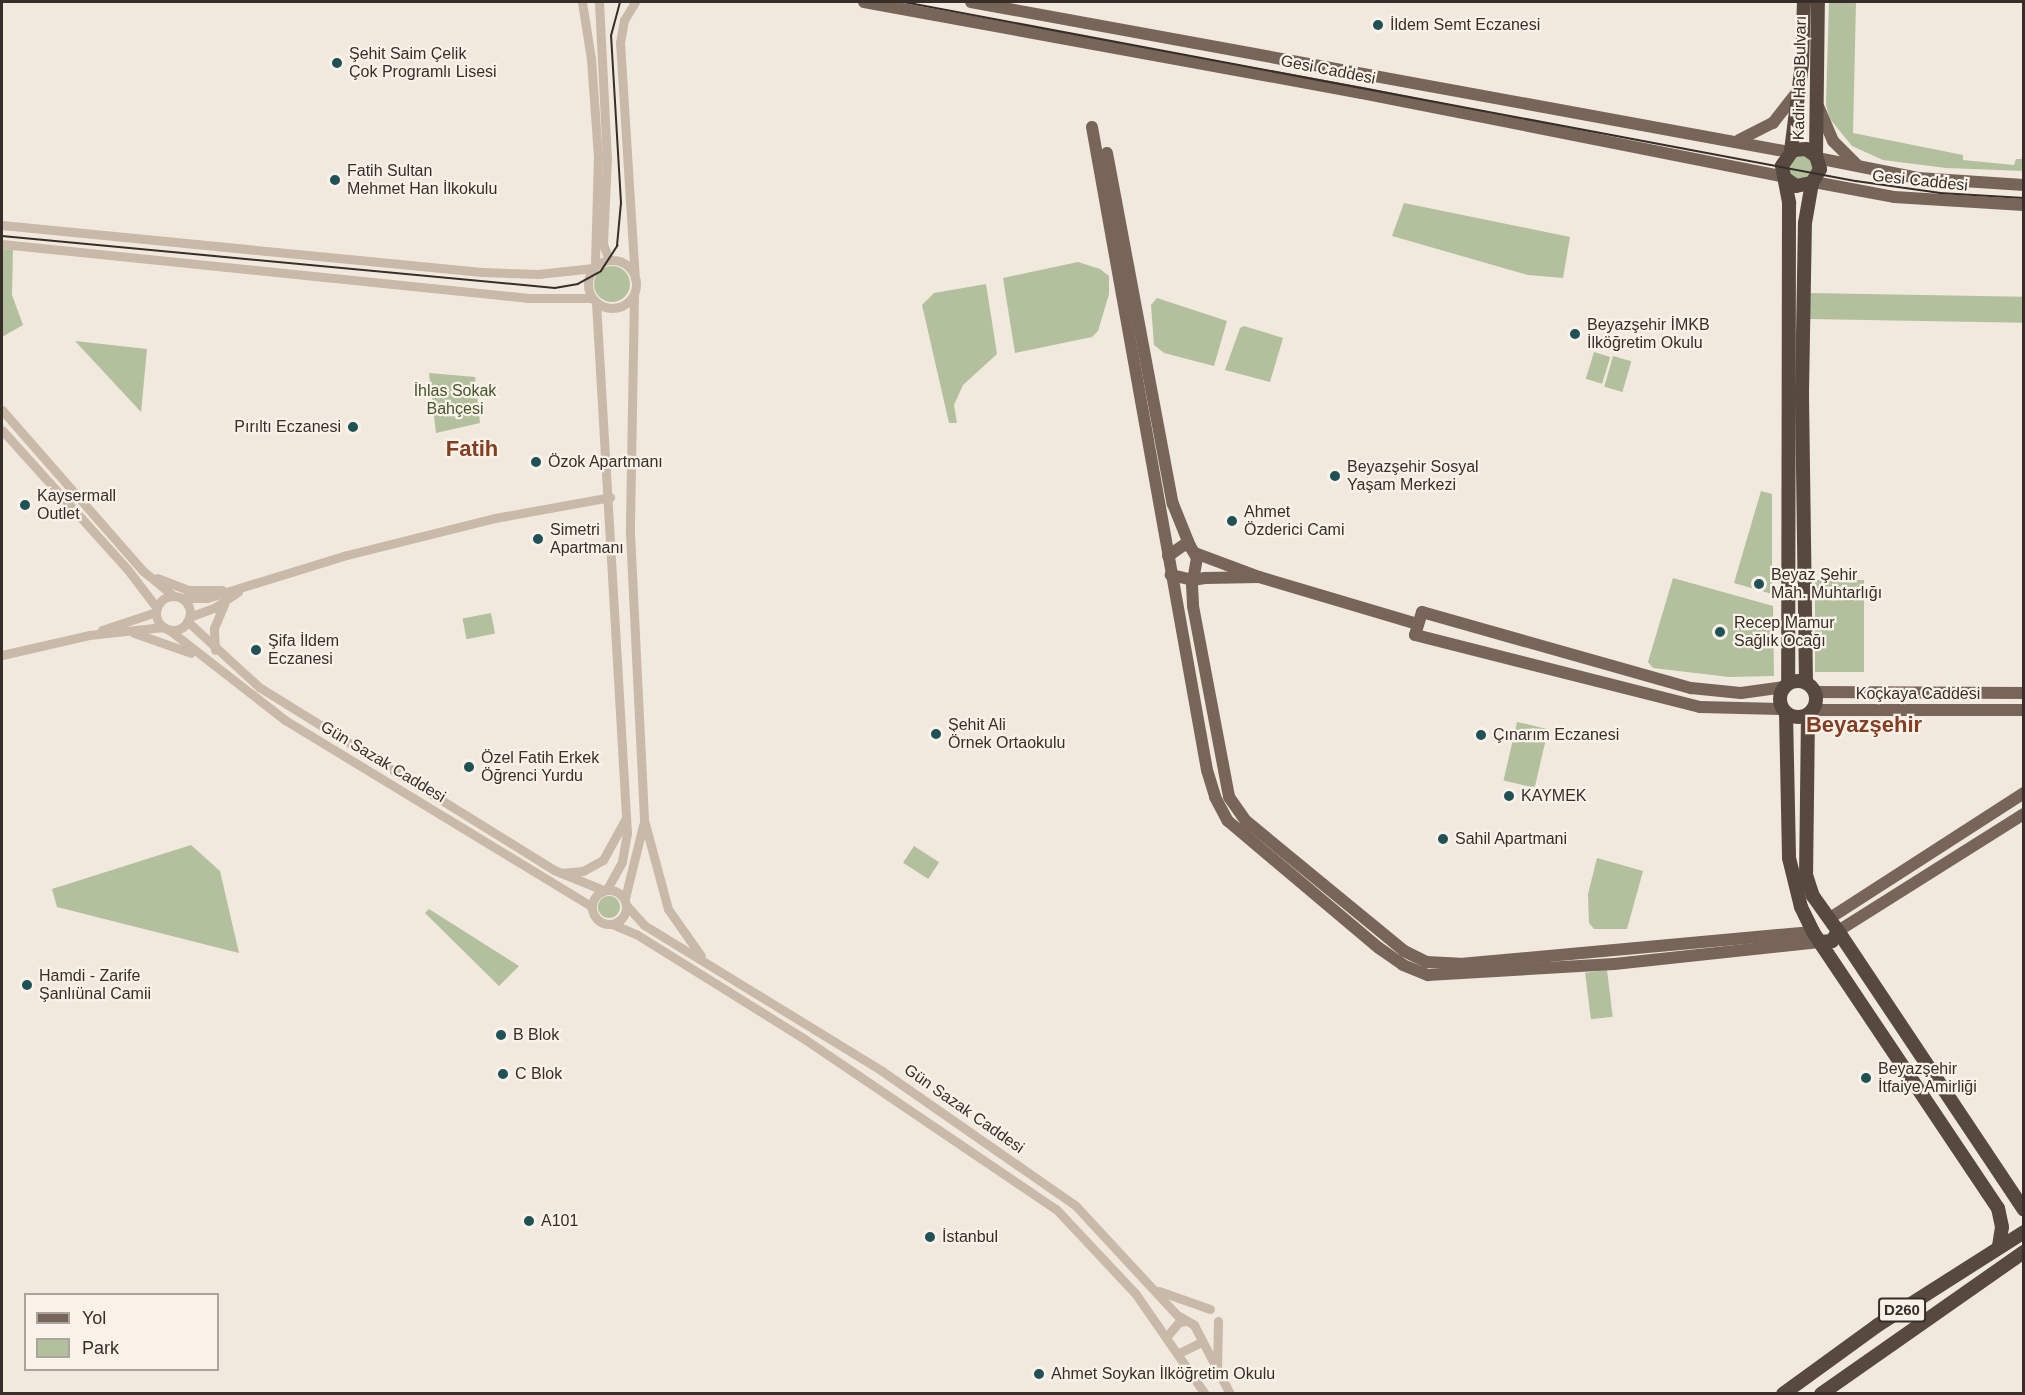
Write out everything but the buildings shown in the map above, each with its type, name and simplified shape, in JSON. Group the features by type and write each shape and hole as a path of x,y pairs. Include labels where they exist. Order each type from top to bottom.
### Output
{"highway":[{"name":"Kadir Has Bulvarı","path":"1790,151 1800,88 1804,2"},
{"name":"Kadir Has Bulvarı","path":"1817,157 1818,2"},
{"path":"1999,1247 2002,1227 1998,1208 1817,937 1798,898 1791,869 1784,711 1779,698 1786,685 1785,178 1782,162 1790,151 1806,149 1817,157 1820,169 1813,182 1805,223 1802,392 1810,688 1806,875 1813,896 1830,918 1943,1092 2024,1210"},
{"path":"1785,178 1800,187 1813,182"},
{"path":"1786,685 1810,688"},
{"path":"1784,711 1797,718 1810,712"},
{"path":"1817,937 1819,922 1830,918"},
{"path":"1817,937 1832,941 1838,931"},
{"path":"1928,1103 1943,1092"},
{"path":"1956,1146 1973,1135"},
{"name":"D260","path":"1784,1394 1878,1325 2024,1232"},
{"name":"D260","path":"1821,1394 2024,1252"}],"main road":[{"name":"Gesi Caddesi","path":"864,2 1362,93 1785,178"},
{"name":"Gesi Caddesi","path":"971,2 1790,151"},
{"path":"1737,141 1773,123 1800,88"},
{"path":"1816,95 1828,134 1858,165"},
{"path":"1092,127 1208,770 1222,812 1236,830 1403,965 1428,975 1452,976 1817,937"},
{"path":"1107,153 1173,504 1193,549 1192,606 1220,762 1233,804 1246,822 1410,955 1434,963 1460,964 1817,937"},
{"name":"Gesi Caddesi","path":"1817,157 1943,181 2024,185"},
{"name":"Gesi Caddesi","path":"1813,182 1894,197 2024,205"},
{"path":"1168,556 1178,547 1193,549 1259,577 1700,707 1784,711"},
{"path":"1171,574 1193,579 1259,577"},
{"path":"1418,624 1705,691 1741,693 1786,685"},
{"name":"Koçkaya Caddesi","path":"1810,688 2024,693"},
{"path":"1700,707 1705,691"},
{"name":"Koçkaya Caddesi","path":"1810,712 2024,710"},
{"path":"1830,918 2024,793"},
{"path":"1838,931 2024,814"}],"street":[{"path":"582,2 597,147 594,267 587,284 594,300 609,497 625,817 625,855 605,890 593,899 592,907 596,918 612,924 623,918 644,820"},
{"path":"599,2 607,158 603,244 609,260"},
{"path":"635,2 624,21 620,42 635,279 630,533 644,820 668,909 708,965"},
{"path":"2,225 482,272 538,274 594,267 609,260 628,266 635,279"},
{"path":"2,244 529,298 594,300 615,308 624,305 634,294"},
{"path":"2,410 144,571 188,605 188,620"},
{"path":"2,430 129,570 157,610 166,628"},
{"path":"89,635 157,610 165,598 207,598 347,555 487,520 609,497"},
{"path":"144,571 189,590 242,589"},
{"path":"2,655 89,635 177,629 188,620 225,602 242,589"},
{"path":"215,650 214,628 225,602"},
{"name":"Gün Sazak Caddesi","path":"188,620 215,650 259,687 559,873 605,890"},
{"name":"Gün Sazak Caddesi","path":"166,628 285,720 592,907"},
{"path":"107,633 157,638 209,662"},
{"path":"559,873 583,871 603,860 616,841 625,817"},
{"path":"605,890 626,902"},
{"name":"Gün Sazak Caddesi","path":"626,902 644,925 882,1071 1064,1196 1095,1223 1177,1315 1194,1325 1217,1375 1230,1394"},
{"name":"Gün Sazak Caddesi","path":"612,924 636,934 803,1038 1041,1197 1093,1244 1168,1335 1205,1394"},
{"path":"1155,1289 1210,1310"},
{"path":"1168,1335 1179,1322 1187,1321"},
{"path":"1217,1375 1215,1338 1218,1321"},
{"path":"1179,1353 1202,1342"}],"green space":[{"path":"1829,2 1856,2 1853,133 1963,155 1963,160 2014,165 2016,159 2023,159 2023,171 1946,168 1883,160 1852,146 1830,119 1826,105"},
{"path":"1807,155 1815,168 1812,177 1795,180 1787,170 1793,156"},
{"path":"1404,203 1570,237 1563,278 1528,275 1392,236"},
{"path":"2,249 13,250 12,295 23,325 2,337"},
{"path":"1078,262 1100,269 1109,276 1109,294 1098,331 1092,337 1015,353 1003,278"},
{"path":"612,266 625,271 630,284 625,297 612,302 599,297 594,284 599,271"},
{"path":"986,284 997,354 963,385 954,405 957,423 949,423 922,305 934,293"},
{"path":"1809,293 2023,297 2023,323 1809,319"},
{"path":"1157,298 1227,321 1214,366 1164,353 1154,345 1151,305"},
{"path":"1244,326 1283,338 1270,382 1225,370 1240,328"},
{"path":"75,341 147,349 141,412"},
{"path":"1594,352 1610,357 1602,384 1586,379"},
{"path":"1613,356 1631,361 1622,392 1604,387"},
{"name":"İhlas Sokak Bahçesi","path":"429,373 475,377 480,423 436,433"},
{"path":"1761,491 1772,494 1772,594 1734,583"},
{"path":"1673,578 1773,606 1774,676 1729,677 1653,668 1648,662"},
{"path":"1815,580 1864,580 1864,672 1815,672"},
{"path":"491,613 495,634 467,639 463,619"},
{"path":"1517,722 1548,729 1535,788 1504,780"},
{"path":"191,845 220,871 239,953 57,907 52,889"},
{"path":"914,846 939,862 928,879 903,863"},
{"path":"1597,858 1643,871 1627,929 1594,929 1589,923 1588,894"},
{"path":"609,896 617,899 620,907 617,915 609,918 601,915 598,907 601,899"},
{"path":"429,909 519,966 499,986 425,913"},
{"path":"1607,970 1613,1017 1591,1019 1585,973"}],"tram line":[{"path":"2,236 555,288 578,284 601,271 617,246 621,203 611,36 620,2"},
{"path":"904,2 1856,181 1940,193 2024,198"}],"place":[{"name":"İldem Semt Eczanesi","path":"1378,25"},
{"name":"Şehit Saim Çelik Çok Programlı Lisesi","path":"337,63"},
{"name":"Fatih Sultan Mehmet Han İlkokulu","path":"335,180"},
{"name":"Beyazşehir İMKB İlköğretim Okulu","path":"1575,334"},
{"name":"Pırıltı Eczanesi","path":"353,427"},
{"name":"Özok Apartmanı","path":"536,462"},
{"name":"Beyazşehir Sosyal Yaşam Merkezi","path":"1335,476"},
{"name":"Kaysermall Outlet","path":"25,505"},
{"name":"Ahmet Özderici Cami","path":"1232,521"},
{"name":"Simetri Apartmanı","path":"538,539"},
{"name":"Beyaz Şehir Mah. Muhtarlığı","path":"1759,584"},
{"name":"Recep Mamur Sağlık Ocağı","path":"1720,632"},
{"name":"Şifa İldem Eczanesi","path":"256,650"},
{"name":"Şehit Ali Örnek Ortaokulu","path":"936,734"},
{"name":"Çınarım Eczanesi","path":"1481,735"},
{"name":"Özel Fatih Erkek Öğrenci Yurdu","path":"469,767"},
{"name":"KAYMEK","path":"1509,796"},
{"name":"Sahil Apartmani","path":"1443,839"},
{"name":"Hamdi - Zarife Şanlıünal Camii","path":"27,985"},
{"name":"B Blok","path":"501,1035"},
{"name":"C Blok","path":"503,1074"},
{"name":"Beyazşehir İtfaiye Amirliği","path":"1866,1078"},
{"name":"A101","path":"529,1221"},
{"name":"İstanbul","path":"930,1237"},
{"name":"Ahmet Soykan İlköğretim Okulu","path":"1039,1374"}],"district":[{"name":"Fatih","path":"472,449"},
{"name":"Beyazşehir","path":"1864,725"}]}
